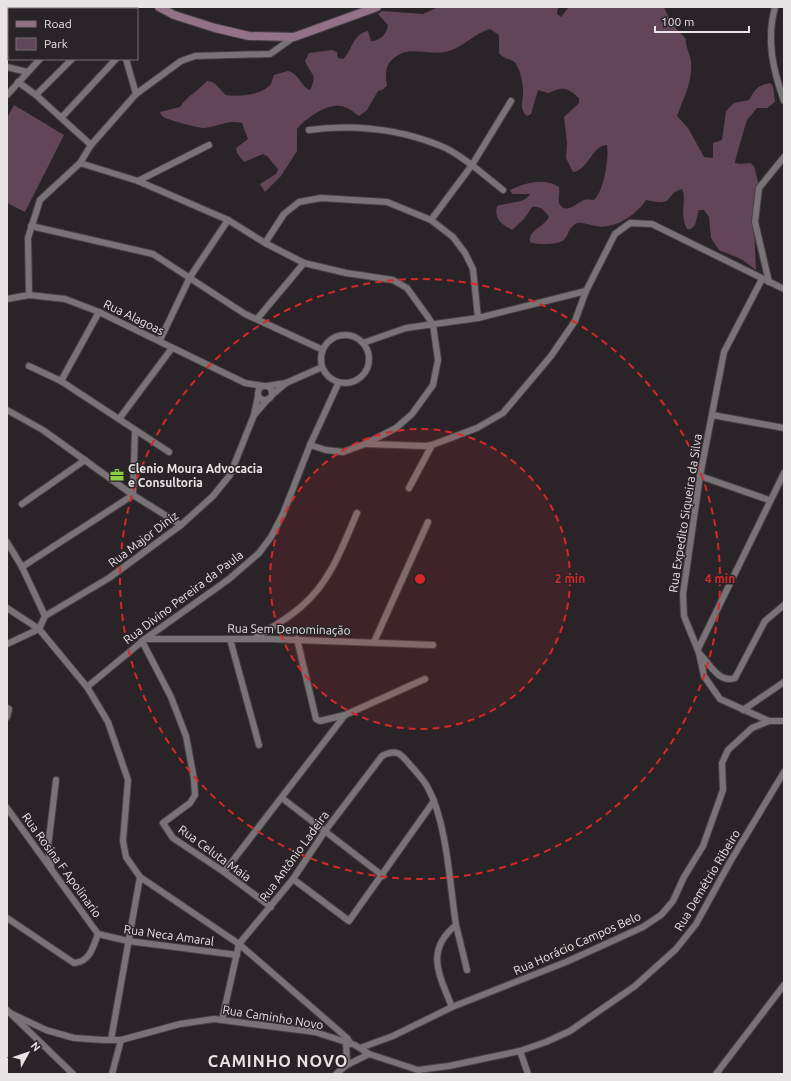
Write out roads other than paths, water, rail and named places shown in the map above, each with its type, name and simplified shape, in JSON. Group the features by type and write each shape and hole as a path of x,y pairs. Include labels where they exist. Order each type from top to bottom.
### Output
{"street":[{"path":"159,7 174,15 215,28 249,36 294,37"},
{"path":"29,295 28,238 40,200 80,163 91,145 136,94 181,61 195,56 270,54 294,37 377,7"},
{"path":"774,7 770,22 770,44 774,71 784,101"},
{"path":"7,95 39,60"},
{"path":"36,94 71,60"},
{"path":"62,117 115,60"},
{"path":"126,60 136,94"},
{"path":"7,67 27,72"},
{"path":"18,82 36,94 91,145"},
{"path":"431,220 472,165 512,101"},
{"path":"309,130 357,126 387,131 442,146 472,165 503,190"},
{"path":"138,181 209,145"},
{"path":"769,282 755,222 759,188 784,157"},
{"path":"80,163 138,181 228,220 265,243 304,263 346,273 394,280 407,288 432,325 438,360 433,386 412,414 396,428 365,444 343,452 326,450 310,445"},
{"path":"265,243 284,214 299,202 321,198 387,202 431,220 453,236 466,253 473,269 478,318"},
{"path":"160,340 190,277 228,220"},
{"path":"365,444 432,445 476,428 503,413 552,356 575,321 586,291 615,234 630,223 652,224 784,289"},
{"path":"31,226 152,254 190,277 245,314 321,349"},
{"path":"257,319 304,263"},
{"name":"Rua Expedito Siqueira da Silva","path":"762,279 724,352 700,476 683,594 684,616 698,651 704,676 720,699 769,721"},
{"path":"363,343 406,328 478,318 586,291"},
{"name":"Rua Alagoas","path":"7,299 29,295 65,299 99,312 160,340 172,348 245,383 265,386 286,383 320,368"},
{"path":"61,381 99,312"},
{"path":"340,334 353,335 363,343 369,354 368,367 362,378 350,384 338,384 320,368 321,349 328,339 340,334"},
{"path":"119,419 172,348"},
{"path":"29,366 61,381 169,452"},
{"name":"Rua Alagoas","path":"245,383 258,395"},
{"name":"Rua Alagoas","path":"270,397 286,383"},
{"name":"Rua Divino Pereira da Paula","path":"86,687 143,640 229,578 259,554 271,537 283,514 310,445 338,384"},
{"path":"265,386 271,390 270,397 262,400 258,395 259,388 265,386"},
{"name":"Rua Major Diniz","path":"45,616 109,578 181,525 213,496 230,475 254,415 258,395"},
{"name":"Rua Major Diniz","path":"254,415 270,397"},
{"path":"7,410 43,430 133,495 181,525"},
{"path":"712,415 784,428"},
{"path":"133,495 135,431"},
{"path":"409,488 432,445"},
{"path":"22,504 85,460"},
{"path":"784,473 698,651 721,678 728,680 735,678 765,621 784,605"},
{"path":"700,476 770,500"},
{"path":"22,567 133,495"},
{"path":"255,638 303,605 321,585 333,567 357,512"},
{"path":"374,642 428,522"},
{"path":"7,542 22,567 45,616 39,629 7,644"},
{"path":"7,608 39,629 86,687 108,722 128,780 123,841 126,857 140,877 239,944 347,1038 347,1065"},
{"name":"Rua Sem Denominação","path":"143,640 255,638 433,644"},
{"path":"230,639 259,745"},
{"path":"298,639 316,719 320,721 345,715 425,679"},
{"name":"Rua Celuta Maia","path":"143,640 176,710 186,736 194,779 195,795 190,802 163,823 173,838 224,872 271,907"},
{"path":"743,710 784,682"},
{"path":"7,708 9,710 7,717"},
{"path":"224,872 345,715"},
{"name":"Rua Horácio Campos Belo","path":"360,1048 393,1036 452,1007 566,962 643,927 661,915 673,901 684,877 702,846 723,790 722,763 728,750 752,728 769,721 784,721"},
{"name":"Rua Antônio Ladeira","path":"239,944 293,879 325,831 382,756 390,751 400,753 422,778 434,801"},
{"name":"Rua Demétrio Ribeiro","path":"360,1048 368,1054 418,1072 520,1051 546,1042 570,1031 635,986 676,949 696,924 730,862 784,772"},
{"path":"51,867 48,847 56,780"},
{"path":"282,798 383,876"},
{"path":"293,879 349,921 383,876 434,801"},
{"path":"434,801 442,828 456,925 467,970"},
{"name":"Rua Rosina F Apolinario","path":"7,808 98,934"},
{"path":"111,1040 140,877"},
{"path":"7,918 74,962 82,962 88,957 98,934"},
{"path":"452,1007 441,977 436,955 439,944 456,925"},
{"name":"Rua Neca Amaral","path":"98,934 128,940 237,955"},
{"path":"222,1020 239,944"},
{"path":"716,1074 784,985"},
{"path":"9,1012 73,1074"},
{"name":"Rua Caminho Novo","path":"9,1012 46,1030 74,1038 121,1040 180,1024 222,1020 316,1032 360,1048"},
{"path":"112,1074 121,1040"},
{"path":"520,1051 528,1074"},
{"path":"336,1074 347,1065 368,1054"}],"place":[{"name":"Clenio Moura Advocacia e Consultoria","path":"117,475"}],"district":[{"name":"CAMINHO NOVO","path":"278,1061"}]}
